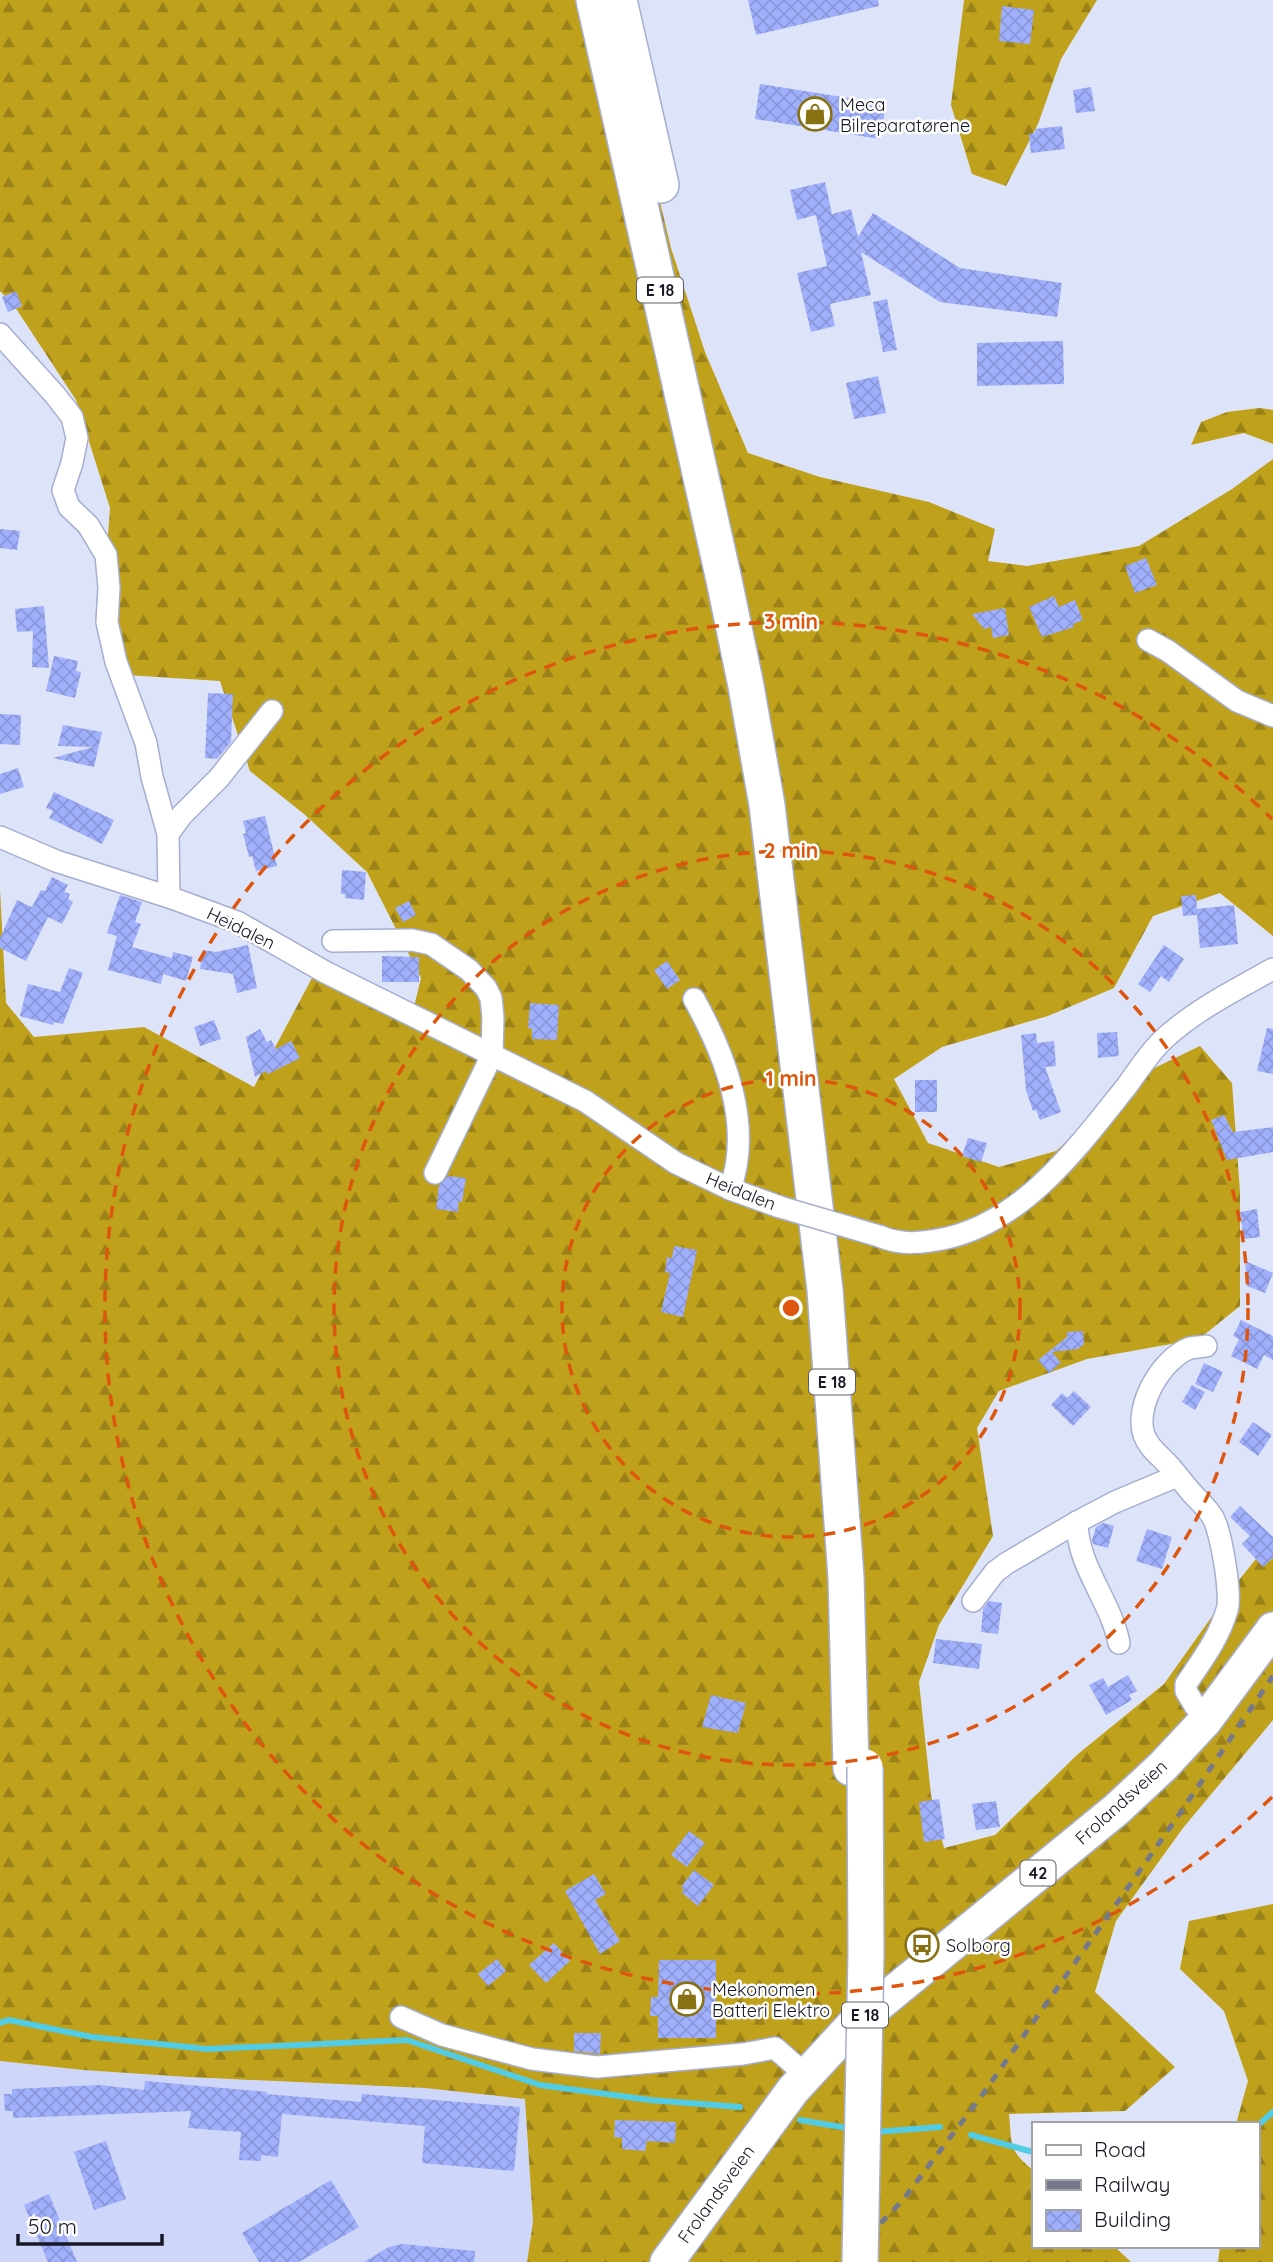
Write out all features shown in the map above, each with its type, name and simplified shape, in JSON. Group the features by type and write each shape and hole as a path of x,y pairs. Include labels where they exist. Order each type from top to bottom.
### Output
{"highway":[{"name":"E 18","path":"594,0 746,686 767,805 825,1290 858,1768 866,1953 860,2262"},
{"name":"E 18","path":"619,0 746,573 813,992 842,1289 860,1565 864,1676 858,1768 852,1963 846,2262"}],"main road":[{"name":"Frolandsveien","path":"667,2262 786,2100 851,2027 1117,1809 1163,1766 1205,1721 1273,1629"}],"street":[{"path":"0,334 72,418 77,438 63,490 69,507 88,525 106,555 109,588 107,622 113,649 146,743 152,777 168,834 169,897"},
{"path":"1148,640 1168,651 1237,701 1273,716"},
{"path":"168,834 219,778 272,711"},
{"name":"Heidalen","path":"0,837 56,861 237,922 325,972 585,1101 676,1163 730,1189 894,1242 922,1244 967,1233 990,1222 1033,1191 1091,1130 1164,1038 1192,1016 1273,968"},
{"path":"333,941 412,940 431,944 469,970 482,982 491,998 492,1055 435,1173"},
{"path":"694,999 710,1028 726,1069 739,1124 738,1151 730,1189"},
{"path":"1195,1706 1186,1691 1186,1684 1217,1637 1228,1606 1219,1530 1213,1517 1150,1447 1142,1426 1144,1404 1155,1378 1171,1360 1190,1348 1206,1346"},
{"path":"973,1601 995,1572 1007,1563 1115,1502 1177,1476"},
{"path":"1077,1522 1080,1544 1116,1628 1119,1643"},
{"path":"401,2017 442,2035 532,2059 597,2067 743,2054 775,2048 806,2075"}],"shaded area":[{"path":"0,2061 188,2077 425,2088 526,2099 533,2222 527,2262 0,2262"}],"green space":[{"path":"0,0 615,0 619,30 671,248 705,352 748,453 820,477 929,502 995,529 988,561 1027,566 1139,546 1232,489 1273,459 1273,936 1220,893 1153,916 1114,988 1048,1016 942,1047 894,1079 928,1143 999,1167 1056,1151 1140,1075 1200,1046 1232,1083 1240,1192 1240,1306 1199,1339 1087,1359 999,1391 977,1428 993,1536 939,1625 919,1682 931,1795 944,1848 995,1835 1078,1754 1164,1684 1230,1591 1273,1538 1273,1720 1183,1828 1116,1921 1095,1992 1175,2067 1125,2111 1009,2114 1011,2140 1015,2151 1032,2169 1032,2248 1116,2248 1131,2262 527,2262 533,2222 525,2099 425,2088 188,2077 0,2061 0,889 6,1003 34,1037 144,1027 254,1087 312,978 403,1011 413,1011 421,978 367,872 304,814 250,771 220,681 126,675 102,619 110,508 76,400 15,307 0,291"},
{"path":"964,0 1097,0 1061,59 1038,124 1006,186 972,174 951,105"},
{"path":"1259,408 1273,410 1273,444 1244,433 1191,445 1201,422 1227,412"},
{"path":"1273,1904 1273,2262 1218,2262 1220,2248 1259,2248 1259,2122 1237,2122 1248,2081 1224,2011 1180,1969 1189,1921"}],"building":[{"path":"748,0 878,0 879,6 756,35"},
{"path":"1002,6 1034,10 1030,44 999,41"},
{"path":"760,84 886,104 880,139 755,119"},
{"path":"1091,87 1095,111 1076,113 1073,90"},
{"path":"1062,126 1065,149 1031,153 1029,134 1035,133 1035,129"},
{"path":"825,182 832,214 851,209 858,237 873,213 960,268 1062,283 1057,317 940,302 861,252 871,295 830,304 835,326 811,332 797,273 827,266 816,215 797,220 790,190"},
{"path":"16,291 22,306 8,312 2,297"},
{"path":"887,299 897,350 883,352 873,302"},
{"path":"1063,341 1064,384 977,386 977,343"},
{"path":"878,376 886,413 854,419 846,383"},
{"path":"0,529 20,531 17,550 0,548"},
{"path":"1146,558 1157,585 1135,593 1125,566"},
{"path":"1054,596 1059,607 1075,600 1083,620 1073,624 1074,627 1042,637 1029,607"},
{"path":"44,606 49,668 32,667 33,631 17,632 15,609"},
{"path":"1005,608 1009,635 993,638 991,627 984,629 972,614"},
{"path":"54,656 78,661 76,671 81,672 75,698 46,691"},
{"path":"208,693 233,694 231,742 217,759 205,758"},
{"path":"0,714 21,715 20,745 0,744"},
{"path":"63,725 102,732 94,767 53,758 93,747 58,746"},
{"path":"18,768 24,787 0,794 0,774"},
{"path":"54,792 114,820 102,844 49,818 53,811 46,808"},
{"path":"265,816 277,866 256,871 243,834 246,833 243,821"},
{"path":"342,870 366,872 364,900 345,898 345,894 341,894"},
{"path":"52,877 68,885 64,892 70,894 68,899 73,902 62,924 48,917 26,961 0,948 0,938 17,900 32,907"},
{"path":"120,895 142,902 135,922 141,924 132,947 172,958 173,952 193,957 186,981 163,974 161,984 108,970 117,936 107,933"},
{"path":"1196,895 1197,909 1234,905 1238,944 1200,948 1197,915 1183,916 1181,896"},
{"path":"409,901 416,915 403,922 395,908"},
{"path":"248,945 257,988 237,993 233,974 200,969 203,950 216,952"},
{"path":"1164,945 1184,959 1169,982 1161,976 1150,992 1138,984"},
{"path":"382,956 419,957 419,982 382,982"},
{"path":"667,961 680,980 667,989 654,970"},
{"path":"69,968 83,973 63,1024 54,1022 53,1025 20,1016 28,984 60,992"},
{"path":"530,1003 559,1005 557,1040 532,1039 532,1029 528,1028"},
{"path":"214,1020 221,1039 200,1046 194,1027"},
{"path":"1267,1028 1273,1029 1273,1074 1257,1071"},
{"path":"260,1029 267,1042 271,1040 276,1049 291,1041 300,1058 268,1074 266,1071 255,1077 246,1037"},
{"path":"1117,1032 1119,1056 1098,1058 1097,1033"},
{"path":"1036,1033 1037,1043 1054,1041 1056,1066 1045,1067 1061,1112 1040,1120 1036,1110 1033,1111 1026,1090 1021,1035"},
{"path":"915,1080 937,1080 937,1112 915,1112"},
{"path":"1224,1115 1233,1132 1273,1127 1273,1152 1227,1160 1211,1120"},
{"path":"968,1138 987,1143 981,1162 962,1156"},
{"path":"448,1176 466,1178 458,1212 436,1209 439,1185"},
{"path":"1257,1209 1260,1237 1244,1239 1240,1212"},
{"path":"674,1246 697,1250 683,1317 661,1312 670,1273 665,1272 667,1257 672,1258"},
{"path":"1245,1261 1273,1273 1265,1293 1247,1286"},
{"path":"1241,1320 1273,1336 1273,1360 1264,1355 1257,1369 1231,1356 1239,1339 1233,1336"},
{"path":"1083,1331 1084,1344 1078,1349 1052,1352 1061,1363 1049,1373 1038,1360 1067,1337 1067,1332"},
{"path":"1204,1363 1223,1372 1213,1392 1195,1384"},
{"path":"1192,1385 1205,1392 1195,1410 1182,1402"},
{"path":"1074,1391 1091,1407 1073,1426 1051,1405 1062,1393 1067,1398"},
{"path":"1253,1422 1272,1435 1258,1456 1239,1442"},
{"path":"1240,1506 1273,1537 1273,1558 1263,1567 1242,1544 1250,1536 1230,1517"},
{"path":"1103,1523 1114,1526 1108,1548 1093,1544 1092,1540 1096,1527"},
{"path":"1147,1529 1172,1537 1162,1569 1136,1561"},
{"path":"989,1601 1002,1603 998,1634 981,1632 983,1609"},
{"path":"936,1639 982,1644 979,1669 933,1663"},
{"path":"1128,1675 1137,1691 1129,1695 1132,1700 1106,1715 1089,1685 1103,1678 1108,1687"},
{"path":"711,1695 746,1703 738,1733 702,1727"},
{"path":"939,1799 945,1839 924,1842 919,1802"},
{"path":"996,1801 1000,1827 976,1830 972,1804"},
{"path":"689,1831 705,1843 687,1867 671,1855"},
{"path":"694,1870 714,1885 698,1906 681,1892 684,1890 681,1887"},
{"path":"594,1874 606,1894 595,1900 620,1941 600,1954 565,1891"},
{"path":"554,1943 570,1961 546,1983 529,1965"},
{"path":"497,1959 506,1971 488,1986 478,1974"},
{"path":"659,1960 716,1960 716,2038 658,2038 658,2016 650,2016 651,1997 658,1997"},
{"path":"574,2033 601,2033 600,2054 574,2051"},
{"path":"145,2081 361,2102 362,2094 520,2107 514,2171 422,2163 425,2126 282,2114 278,2157 261,2155 261,2161 239,2160 241,2132 188,2128 191,2111 13,2118 13,2111 5,2111 4,2094 12,2094 12,2089 100,2085 144,2090"},
{"path":"615,2120 676,2122 675,2143 647,2141 645,2151 622,2149 622,2138 614,2137"},
{"path":"106,2141 126,2199 94,2210 74,2152"},
{"path":"331,2180 359,2227 299,2262 259,2262 242,2233"},
{"path":"49,2194 77,2262 48,2262 24,2205"},
{"path":"402,2244 475,2251 474,2262 364,2262 389,2247"}],"waterway":[{"path":"0,2023 9,2020 92,2037 207,2049 407,2040 540,2085 650,2100 740,2107"},
{"path":"1259,2124 1273,2112"},
{"path":"800,2120 853,2129"},
{"path":"874,2132 940,2127"},
{"path":"971,2135 1032,2152"}],"railway":[{"path":"843,2262 902,2201 980,2098 1273,1676"}],"place":[{"name":"Meca Bilreparatørene","path":"815,114"},
{"name":"Solborg","path":"922,1945"},
{"name":"Mekonomen Batteri Elektro","path":"687,1999"}]}
